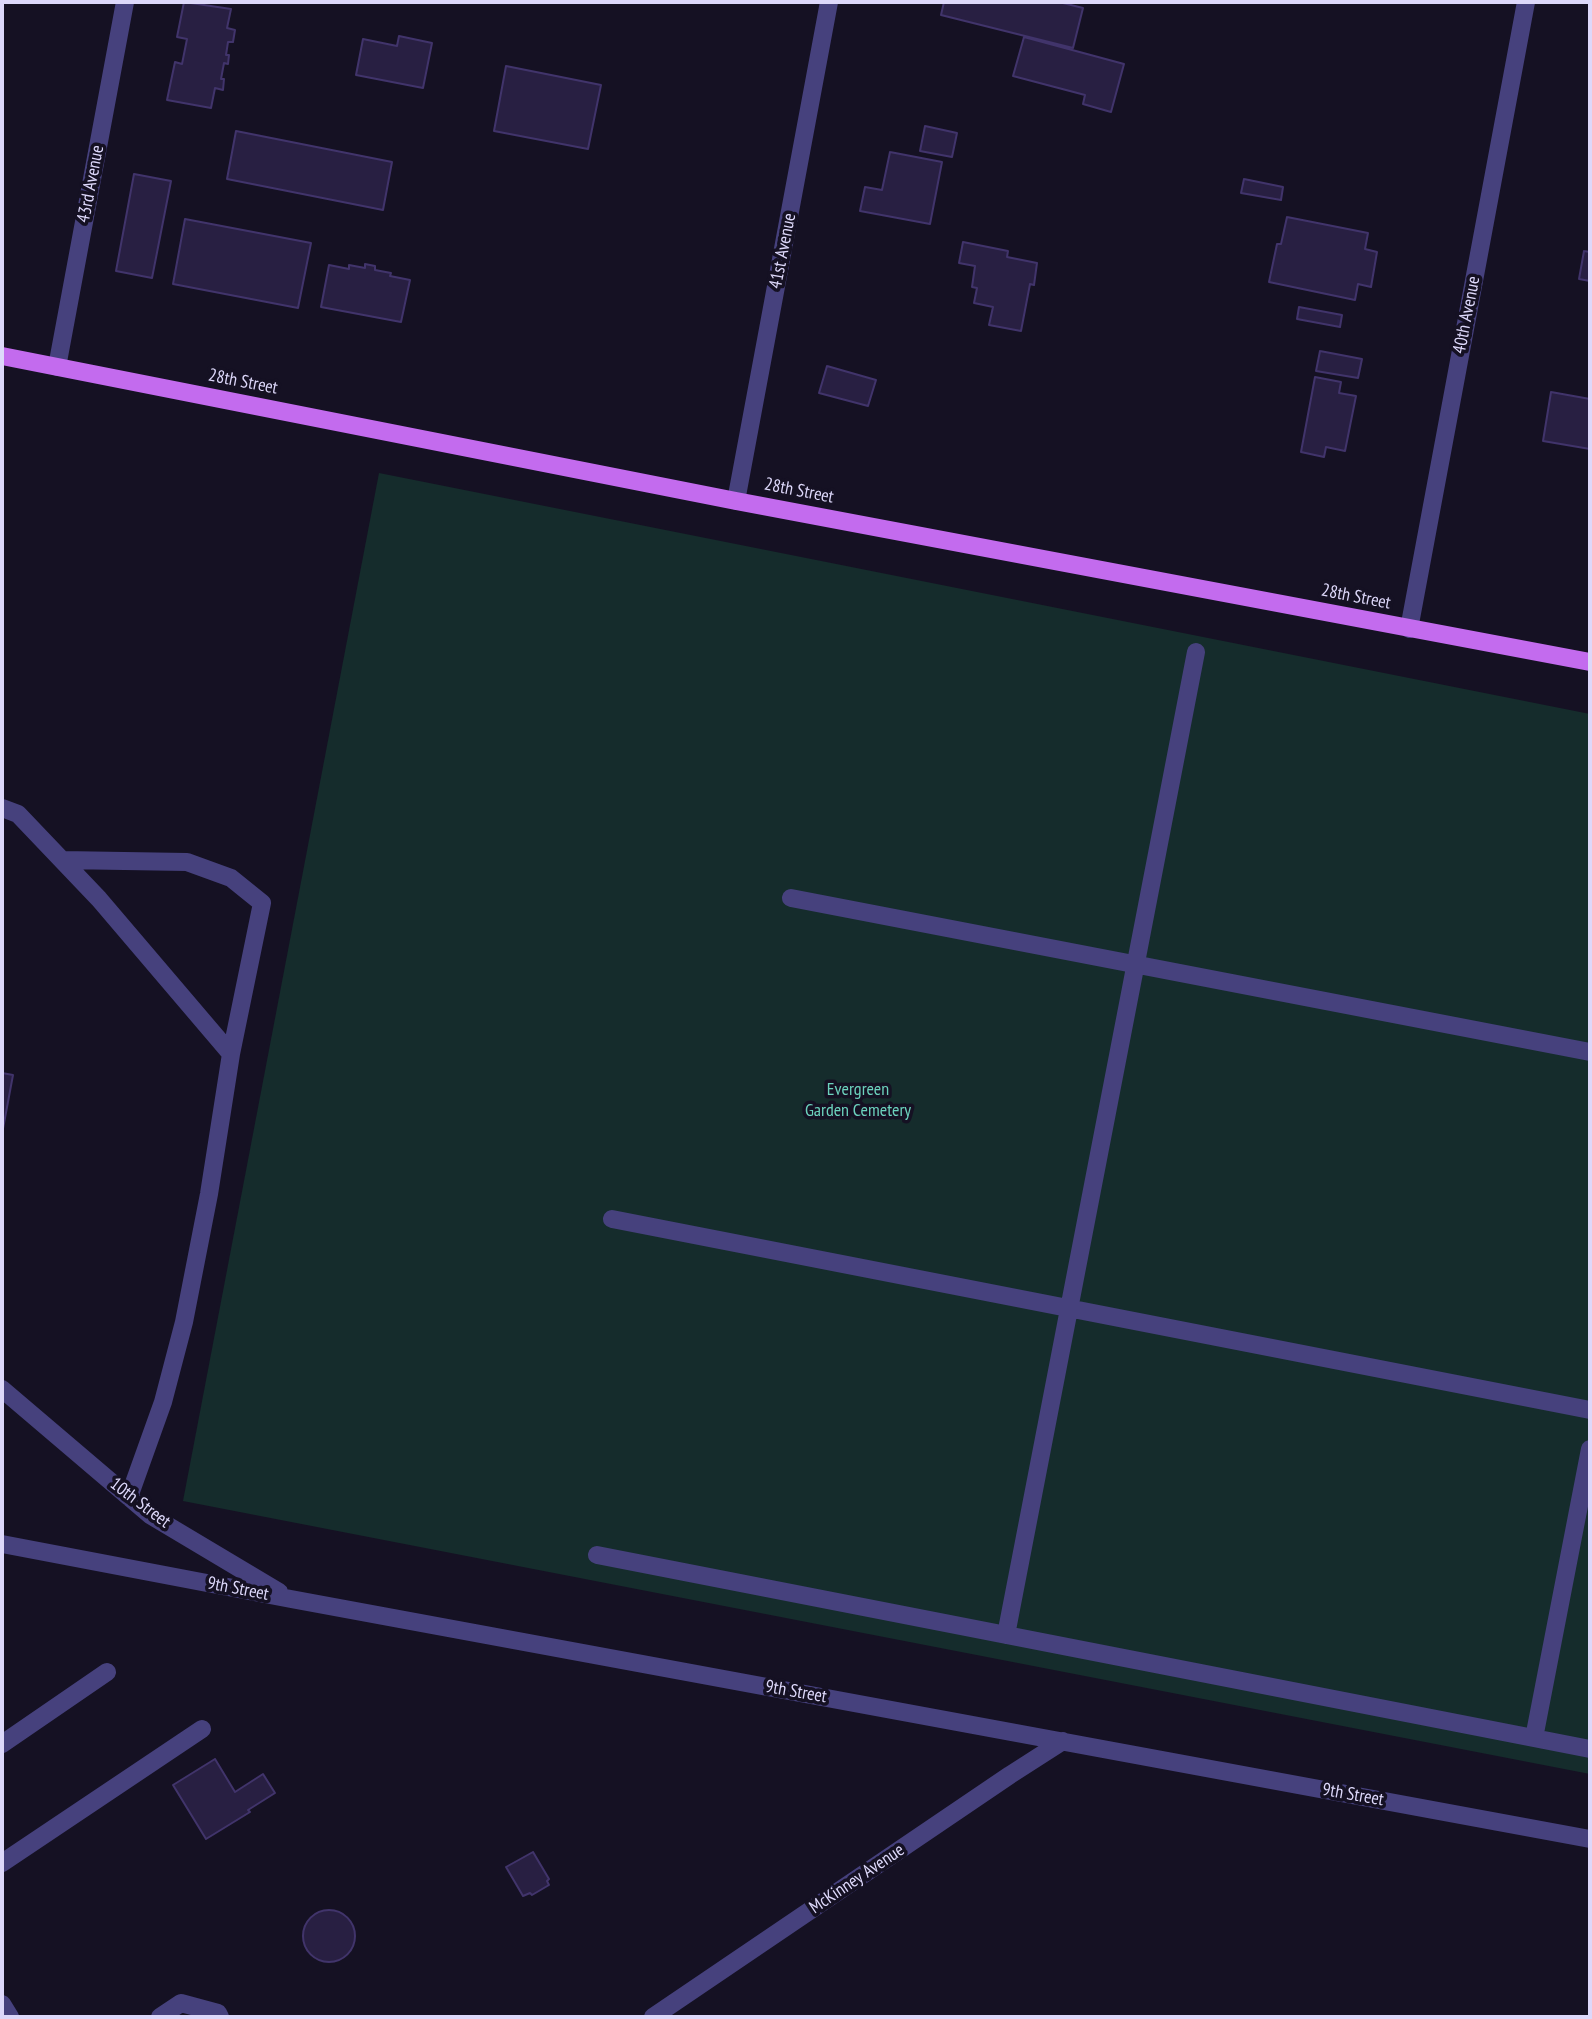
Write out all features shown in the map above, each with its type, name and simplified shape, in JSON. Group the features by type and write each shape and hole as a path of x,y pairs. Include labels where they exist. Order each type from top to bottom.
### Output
{"main road":[{"name":"28th Street","path":"2,356 736,500 1590,662"}],"street":[{"name":"43rd Avenue","path":"57,367 125,2"},
{"name":"41st Avenue","path":"736,500 829,2"},
{"name":"40th Avenue","path":"1409,629 1526,2"},
{"path":"1006,1635 1196,652"},
{"path":"2,808 18,814 99,899 231,1054"},
{"path":"62,860 187,862 231,878 262,903 231,1054 209,1194 184,1322 163,1402 129,1497"},
{"path":"791,898 1590,1052"},
{"path":"612,1219 1590,1410"},
{"name":"10th Street","path":"2,1389 150,1515 291,1599"},
{"path":"1534,1738 1590,1449"},
{"name":"9th Street","path":"2,1544 1590,1839"},
{"path":"597,1555 1590,1749"},
{"path":"2,1744 107,1672"},
{"path":"2,1863 202,1729"},
{"name":"McKinney Avenue","path":"653,2017 1063,1741"},
{"path":"160,2017 181,2003 218,2013 220,2017"},
{"path":"2,2004 10,2017"}],"green space":[{"name":"Evergreen Garden Cemetery","path":"379,473 1590,714 1590,1774 183,1501"}],"building":[{"path":"184,2 231,9 227,28 235,30 233,42 228,42 228,64 224,63 221,79 224,79 223,90 215,88 211,108 167,100 175,62 182,64 187,39 177,37"},
{"path":"944,2 1059,2 1083,8 1073,48 941,15"},
{"path":"399,36 432,43 423,88 356,75 363,39 397,46"},
{"path":"1024,37 1124,64 1111,112 1083,104 1085,95 1013,76"},
{"path":"506,66 601,85 588,149 494,131"},
{"path":"925,126 957,133 952,157 920,151"},
{"path":"236,131 392,162 383,210 227,179"},
{"path":"890,152 942,162 930,224 860,211 865,187 882,190"},
{"path":"134,174 171,181 152,278 116,271"},
{"path":"1244,179 1283,187 1281,200 1241,193"},
{"path":"1287,217 1368,233 1365,249 1377,252 1371,287 1358,284 1355,300 1269,282 1277,244 1281,244"},
{"path":"185,219 311,243 298,308 173,284"},
{"path":"963,242 1008,251 1007,257 1037,263 1034,285 1030,284 1021,331 989,325 993,307 974,303 977,288 972,287 975,266 959,263"},
{"path":"1584,251 1590,252 1590,281 1579,279"},
{"path":"365,264 375,266 375,270 391,273 390,276 410,280 401,322 321,307 329,265 349,269 349,265 365,268"},
{"path":"1299,307 1342,315 1340,327 1297,319"},
{"path":"1320,351 1362,359 1358,378 1316,371"},
{"path":"827,366 876,380 868,406 819,393"},
{"path":"1315,377 1341,382 1339,393 1356,396 1345,451 1326,447 1324,457 1301,452"},
{"path":"1551,392 1590,399 1590,449 1543,441"},
{"path":"2,1073 13,1075 2,1134"},
{"path":"215,1759 235,1792 263,1774 275,1793 206,1839 173,1785"},
{"path":"533,1852 549,1879 549,1885 532,1895 530,1893 523,1896 506,1867"},
{"path":"329,1910 348,1917 355,1936 348,1955 329,1962 310,1955 303,1936 310,1917"}]}
